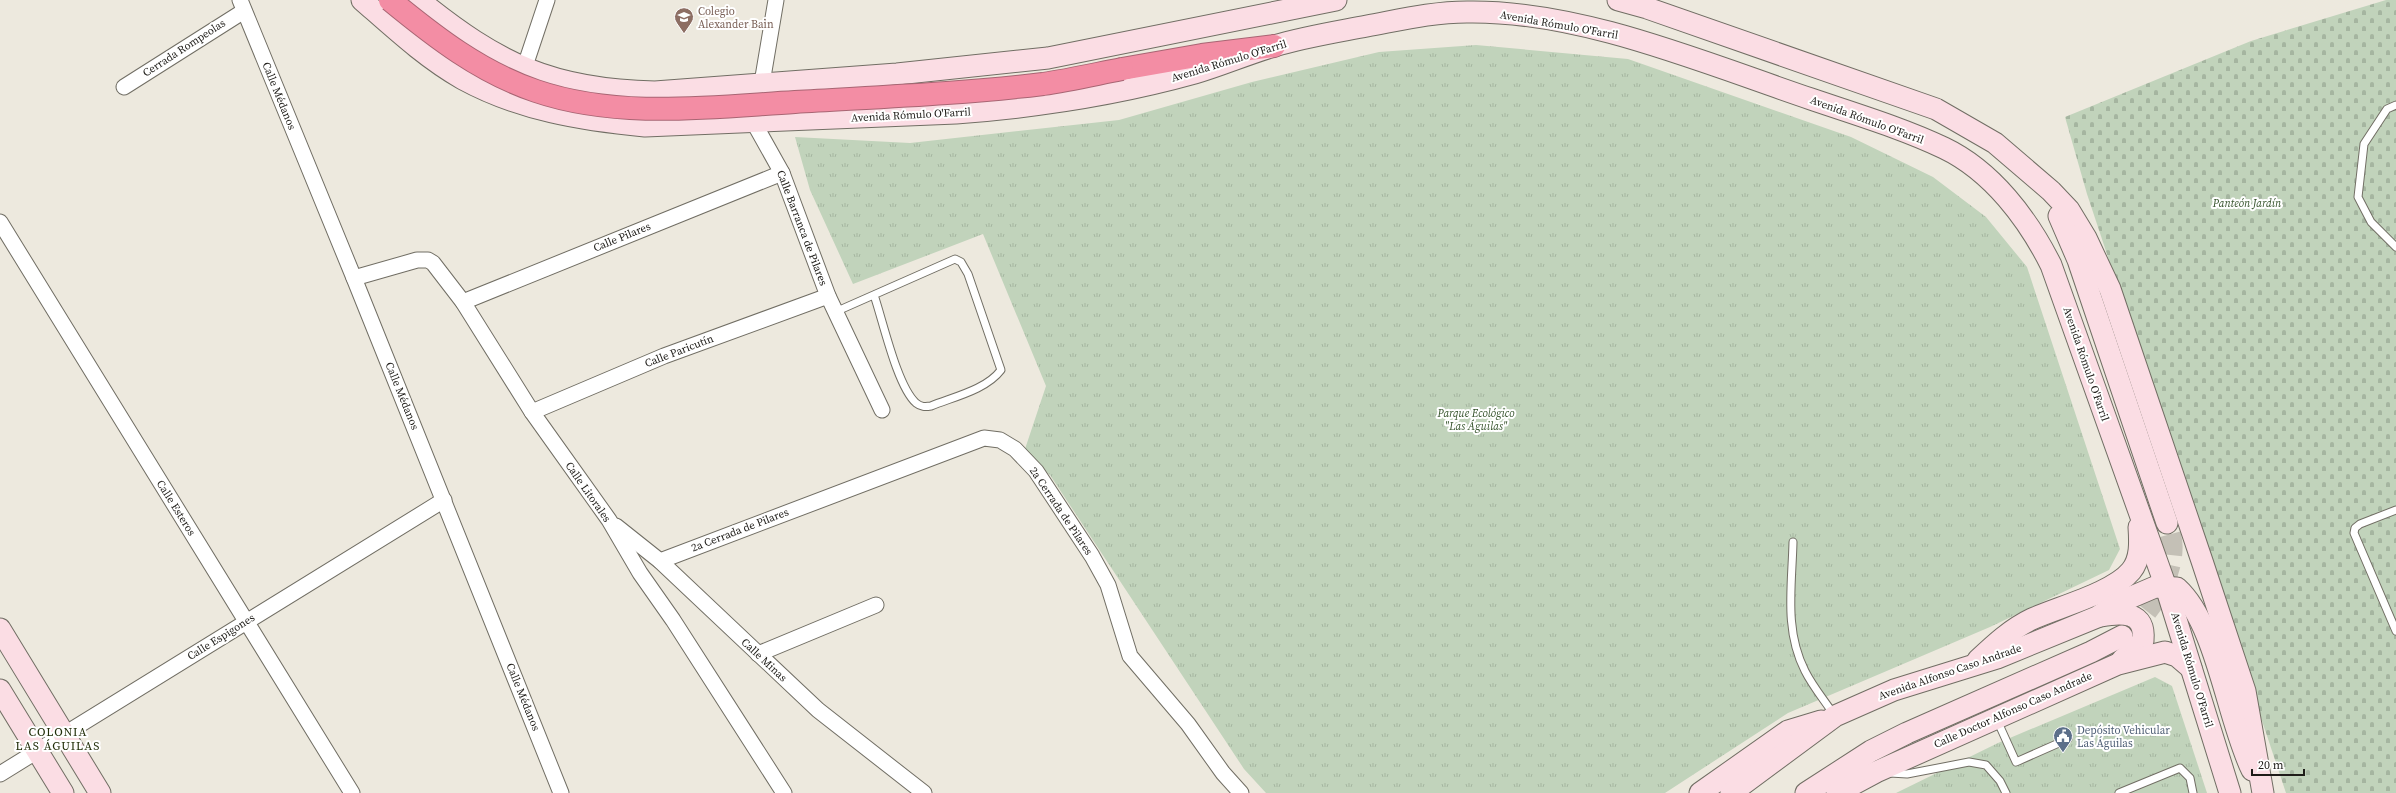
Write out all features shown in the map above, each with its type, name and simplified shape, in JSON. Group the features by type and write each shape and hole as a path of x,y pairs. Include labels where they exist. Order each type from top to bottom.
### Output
{"highway":[{"path":"390,0 452,49 493,73 537,92 607,106 638,108 742,105 974,91 1045,83 1202,55 1274,46"}],"main road":[{"name":"Avenida Rómulo O'Farril","path":"362,0 409,41 463,79 534,109 593,121 645,126 752,120 956,114 1003,110 1102,96 1197,72 1274,46 1420,16 1467,12 1511,14 1607,31 1836,107 1947,149 1984,176 2001,191 2038,238 2051,264 2139,516 2166,587 2230,793"},
{"path":"420,0 455,29 486,50 524,69 580,86 615,91 655,92 769,82 897,74 1048,58 1336,0"},
{"path":"1618,0 1647,8 1936,109 1995,143 2016,159 2033,177 2054,205 2067,230 2166,523"},
{"path":"769,82 765,93 763,106 771,116 780,120"},
{"path":"2033,177 2051,191 2069,210 2086,238 2110,289 2245,691 2262,790"},
{"path":"1974,664 2001,639 2031,620 2115,583 2131,571 2138,558 2140,543 2139,516"},
{"path":"2096,617 2144,591 2155,587 2177,588 2188,598 2198,612 2211,647 2242,750 2262,790"},
{"path":"2096,617 2121,612 2132,615 2142,626 2144,632 2143,641 2118,664"},
{"name":"Avenida Alfonso Caso Andrade","path":"1731,793 1835,716 1894,690 1997,658 2096,617"},
{"path":"0,629 100,793"},
{"path":"1806,793 1871,752 1908,733 2091,652 2122,636"},
{"name":"Calle Doctor Alfonso Caso Andrade","path":"1837,793 1876,772 2118,664 2164,652 2177,656 2192,668"},
{"path":"0,690 63,793"},
{"path":"1700,793 1788,731 1835,716"}],"street":[{"path":"524,69 547,0"},
{"path":"769,82 776,0"},
{"name":"Cerrada Rompeolas","path":"124,87 242,6"},
{"name":"Calle Médanos","path":"242,6 444,500 561,793"},
{"name":"Calle Barranca de Pilares","path":"769,82 746,102 752,120 782,173 828,296 882,410"},
{"name":"Calle Pilares","path":"463,302 782,173"},
{"name":"Calle Esteros","path":"0,222 352,793"},
{"name":"Calle Litorales","path":"354,278 417,260 428,260 433,263 463,302 532,412 609,520 640,573 673,620 784,793"},
{"name":"Calle Paricutín","path":"532,412 664,356 828,296"},
{"name":"2a Cerrada de Pilares","path":"660,561 984,438 1000,440 1015,449 1036,471 1092,556 1108,585 1130,656 1188,724 1223,773 1241,793"},
{"name":"Calle Espigones","path":"0,774 444,500"},
{"name":"Calle Minas","path":"609,520 660,561 818,710 924,793"},
{"path":"758,654 876,605"}],"lane":[{"path":"2396,105 2388,109 2364,144 2358,197 2371,222 2396,247"},
{"path":"835,312 955,259 961,262 968,274 1001,370 996,377 980,387 931,406 924,407 916,402 901,379 874,295"},
{"path":"2396,510 2360,524 2355,528 2354,533 2396,630"},
{"path":"1794,542 1790,620 1795,645 1806,672 1835,716"},
{"path":"1997,718 2016,762 2068,740"},
{"path":"1876,772 1907,774 1969,762 1986,765 2000,781 2006,793"},
{"path":"2119,793 2180,768 2190,778 2193,793"}],"green space":[{"name":"Panteón Jardín","path":"2386,0 2396,0 2396,793 2286,793 2087,194 2065,117 2251,41"},
{"name":"Parque Ecológico \"Las Águilas\"","path":"1476,45 1628,59 1851,137 1933,177 1986,217 2027,267 2120,549 2109,570 1990,627 1788,713 1665,793 1266,793 1244,769 1050,475 1024,452 1046,386 983,234 853,284 810,190 795,137 910,143 1119,120 1252,82 1379,52"},
{"path":"2155,677 2172,686 2207,793 1896,793 1998,743"}],"tunnel":[{"path":"2125,633 2134,626 2150,607 2168,574 2171,562 2172,547 2171,536 2167,523"}],"place":[{"name":"Colegio Alexander Bain","path":"684,34"},
{"name":"Depósito Vehicular Las Águilas","path":"2063,753"}],"district":[{"name":"COLONIA LAS ÁGUILAS","path":"58,739"}]}
